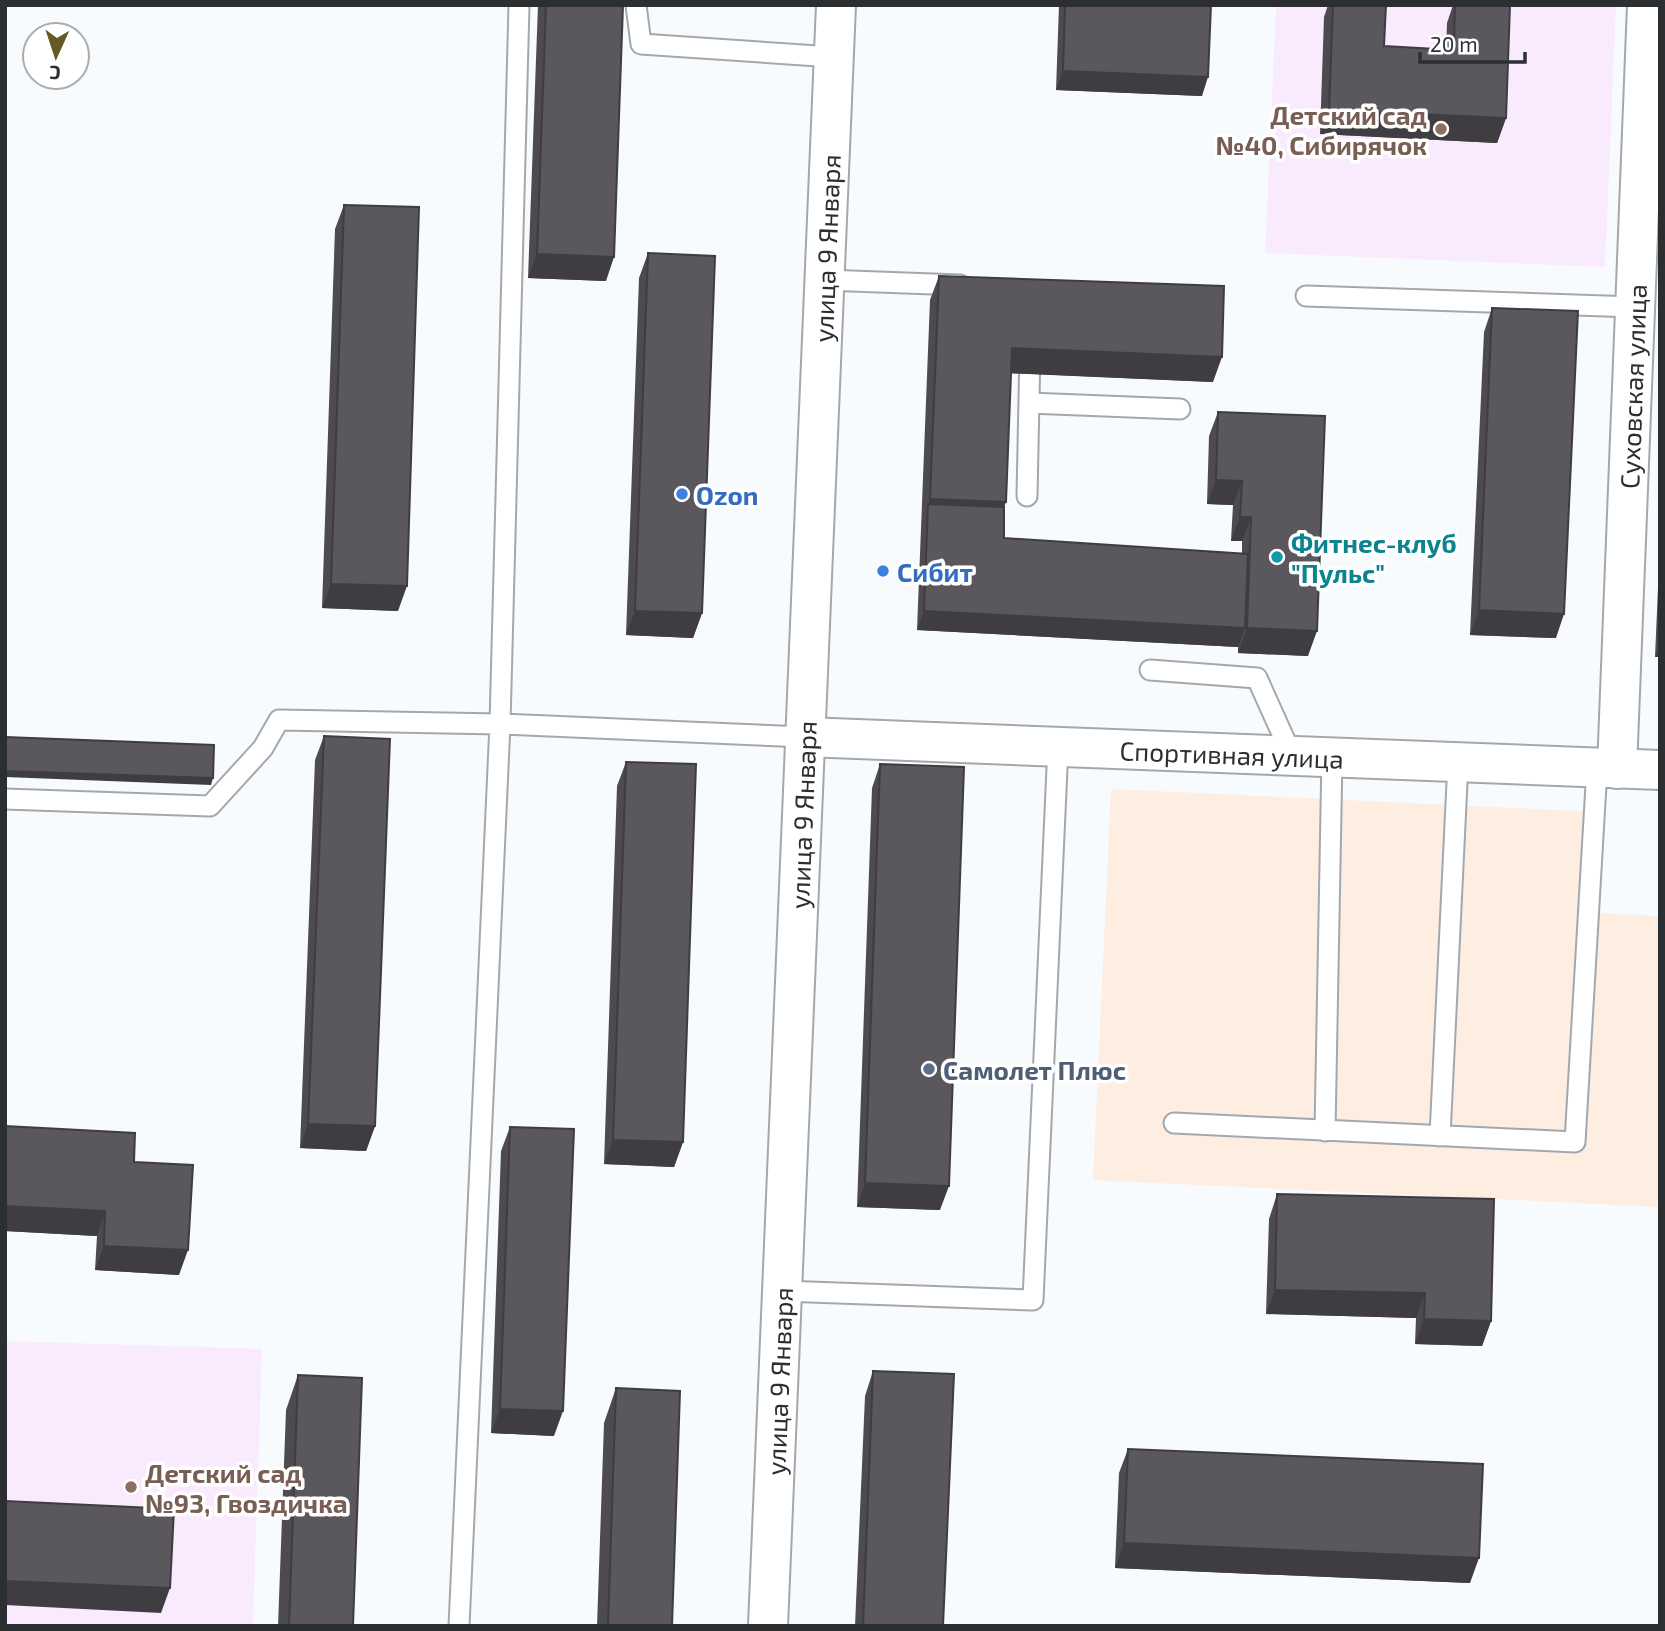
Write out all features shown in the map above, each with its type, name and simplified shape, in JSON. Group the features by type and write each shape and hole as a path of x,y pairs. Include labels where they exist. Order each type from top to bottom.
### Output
{"street":[{"name":"улица 9 Января","path":"768,1626 836,5"},
{"name":"Суховская улица","path":"1607,768 1635,307 1647,5"},
{"name":"Спортивная улица","path":"805,737 1660,770"}],"lane":[{"path":"459,1626 500,724 519,5"},
{"path":"636,5 640,44 834,57"},
{"path":"824,280 976,286"},
{"path":"1306,296 1635,307"},
{"path":"1027,496 1031,326"},
{"path":"1029,403 1180,409"},
{"path":"1150,670 1257,678 1292,756"},
{"path":"5,799 209,806 263,748 279,720 500,724 805,737"},
{"path":"782,1291 1033,1300 1058,746"},
{"path":"1325,1131 1332,757"},
{"path":"1440,1136 1458,762"},
{"path":"1174,1124 1575,1142 1607,768"}],"shaded area":[{"name":"Детский сад №40, Сибирячок","path":"1276,5 1616,5 1605,267 1265,253"},
{"path":"1111,789 1600,812 1595,913 1660,916 1660,1207 1093,1180"},
{"name":"Детский сад №93, Гвоздичка","path":"5,1341 262,1349 253,1626 5,1626"}],"building":[{"path":"546,5 623,5 614,257 537,254"},
{"path":"1065,5 1211,5 1208,77 1063,71"},
{"path":"1333,5 1386,5 1384,46 1454,50 1455,5 1510,5 1506,118 1329,110"},
{"path":"344,205 419,207 407,586 331,584"},
{"path":"648,253 715,256 702,613 635,611"},
{"path":"939,276 1224,286 1222,357 1012,348 1006,502 930,499"},
{"path":"1492,308 1578,311 1564,614 1479,610"},
{"name":"Фитнес-клуб \"Пульс\"","path":"1218,412 1325,416 1317,631 1247,628 1251,517 1240,517 1242,481 1216,480"},
{"path":"928,504 1004,507 1004,538 1248,554 1245,628 924,611"},
{"path":"324,736 390,739 375,1126 308,1124"},
{"path":"5,737 214,745 213,778 5,771"},
{"path":"626,762 696,764 683,1142 613,1140"},
{"path":"880,764 964,767 949,1186 865,1183"},
{"path":"5,1126 135,1133 134,1162 193,1165 188,1250 104,1246 105,1211 5,1206"},
{"path":"510,1127 574,1129 563,1411 500,1409"},
{"path":"1277,1194 1494,1199 1491,1321 1424,1319 1425,1293 1275,1290"},
{"path":"873,1371 954,1374 943,1626 863,1626"},
{"path":"298,1375 362,1378 353,1626 289,1626"},
{"path":"616,1388 680,1391 672,1626 608,1626"},
{"path":"1128,1449 1483,1464 1479,1558 1124,1543"},
{"path":"5,1501 174,1509 170,1588 5,1581"}],"place":[{"name":"Детский сад №40, Сибирячок","path":"1441,129"},
{"name":"Ozon","path":"682,494"},
{"name":"Фитнес-клуб \"Пульс\"","path":"1277,557"},
{"name":"Сибит","path":"883,571"},
{"name":"Самолет Плюс","path":"929,1069"},
{"name":"Детский сад №93, Гвоздичка","path":"131,1487"}]}
